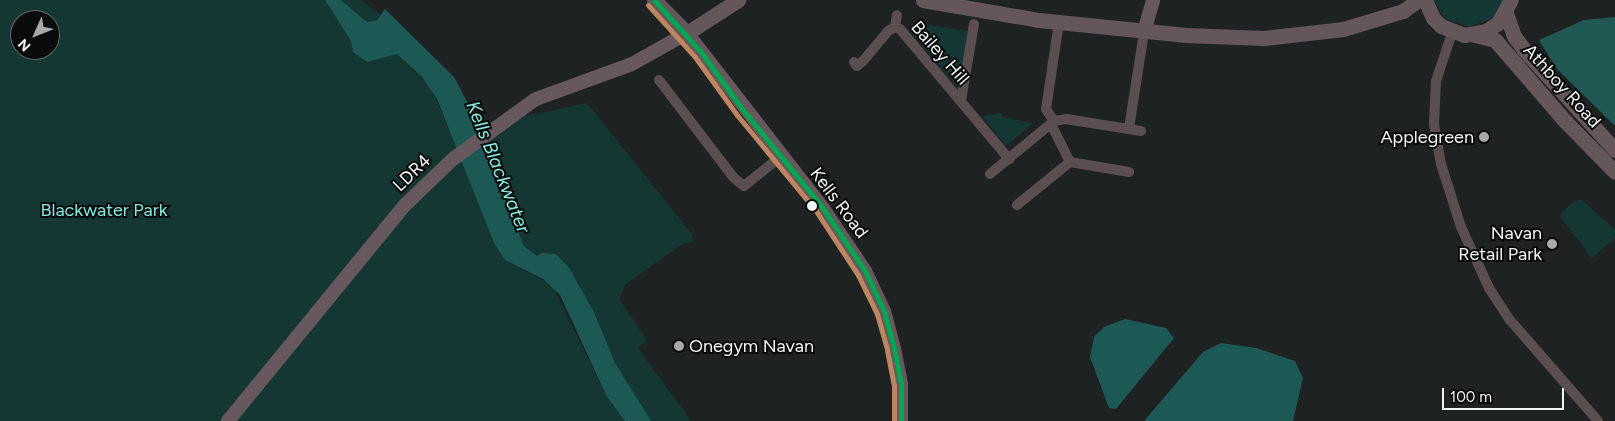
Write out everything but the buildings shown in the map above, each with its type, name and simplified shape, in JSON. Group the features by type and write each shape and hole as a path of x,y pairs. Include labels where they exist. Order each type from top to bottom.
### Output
{"main road":[{"path":"654,0 687,34 738,0"},
{"path":"923,0 1059,22 1144,32 1234,38 1264,38 1343,29 1403,11 1418,0"},
{"path":"1425,0 1433,18"},
{"path":"1474,35 1498,24 1510,3"},
{"name":"Athboy Road","path":"1510,3 1514,36 1524,50 1615,150"},
{"path":"1403,11 1433,18 1452,33"},
{"name":"Athboy Road","path":"1452,33 1474,35 1495,40 1565,121 1615,172"}],"street":[{"path":"1129,128 1144,32 1153,0"},
{"name":"Bailey Hill","path":"854,62 857,66 863,61 881,37 895,27 897,15"},
{"path":"1059,22 1046,109 1070,162"},
{"name":"Bailey Hill","path":"961,101 974,24"},
{"name":"Bailey Hill","path":"895,27 900,29 1009,158"},
{"path":"1452,33 1436,81 1434,124 1439,155 1462,227 1498,303 1550,370 1598,421"},
{"name":"LDR4","path":"228,421 405,205 453,159 487,132 536,99 632,64 687,34"},
{"name":"Kells Road","path":"687,34 780,157 822,207 874,288 890,330 898,367 901,421"},
{"path":"659,80 734,178 744,186 780,157"},
{"path":"990,174 1053,122 1066,119 1141,131"},
{"path":"1017,205 1070,162 1129,172"}],"green space":[{"name":"Blackwater Park","path":"0,0 325,0 351,41 353,52 368,62 396,53 430,86 476,191 494,243 505,260 552,285 607,397 625,421 0,421"},
{"path":"341,0 361,0 381,15 377,20 367,22"},
{"path":"1434,0 1504,0 1493,18 1469,27 1444,18"},
{"path":"916,23 968,31 958,88 908,29"},
{"path":"587,103 691,233 694,242 684,243 626,284 619,299 647,340 638,348 691,421 651,421 645,415 615,363 594,312 549,253 538,257 524,246 470,107 481,118 494,123"},
{"path":"1002,113 1002,117 1033,123 1006,146 982,116"},
{"path":"1582,200 1615,230 1615,238 1592,258 1561,218 1562,212 1575,201"}],"shaded area":[{"path":"325,0 341,0 367,22 377,20 385,9 454,77 470,107 524,246 537,256 542,253 556,254 569,268 594,312 615,363 651,421 625,421 607,397 560,295 543,279 505,260 494,243 437,99 422,77 397,54 367,62 353,52 351,41"},
{"path":"1615,17 1615,126 1557,69 1539,40 1584,20"},
{"path":"1125,319 1166,328 1174,338 1116,409 1109,408 1090,357 1094,337 1104,327"},
{"path":"1221,343 1256,348 1295,361 1303,378 1293,421 1144,421 1203,352"}],"transit line":[{"path":"654,0 701,52 743,110 822,207 865,271 884,311 894,348 901,384 901,421"},
{"path":"648,5 695,57 737,115 816,211 858,275 877,314 887,350 894,385 894,421"}],"place":[{"name":"Applegreen","path":"1484,137"},
{"name":"Navan Retail Park","path":"1552,244"},
{"name":"Onegym Navan","path":"679,346"}],"water label":[{"name":"Kells Blackwater","path":"498,167"}]}
